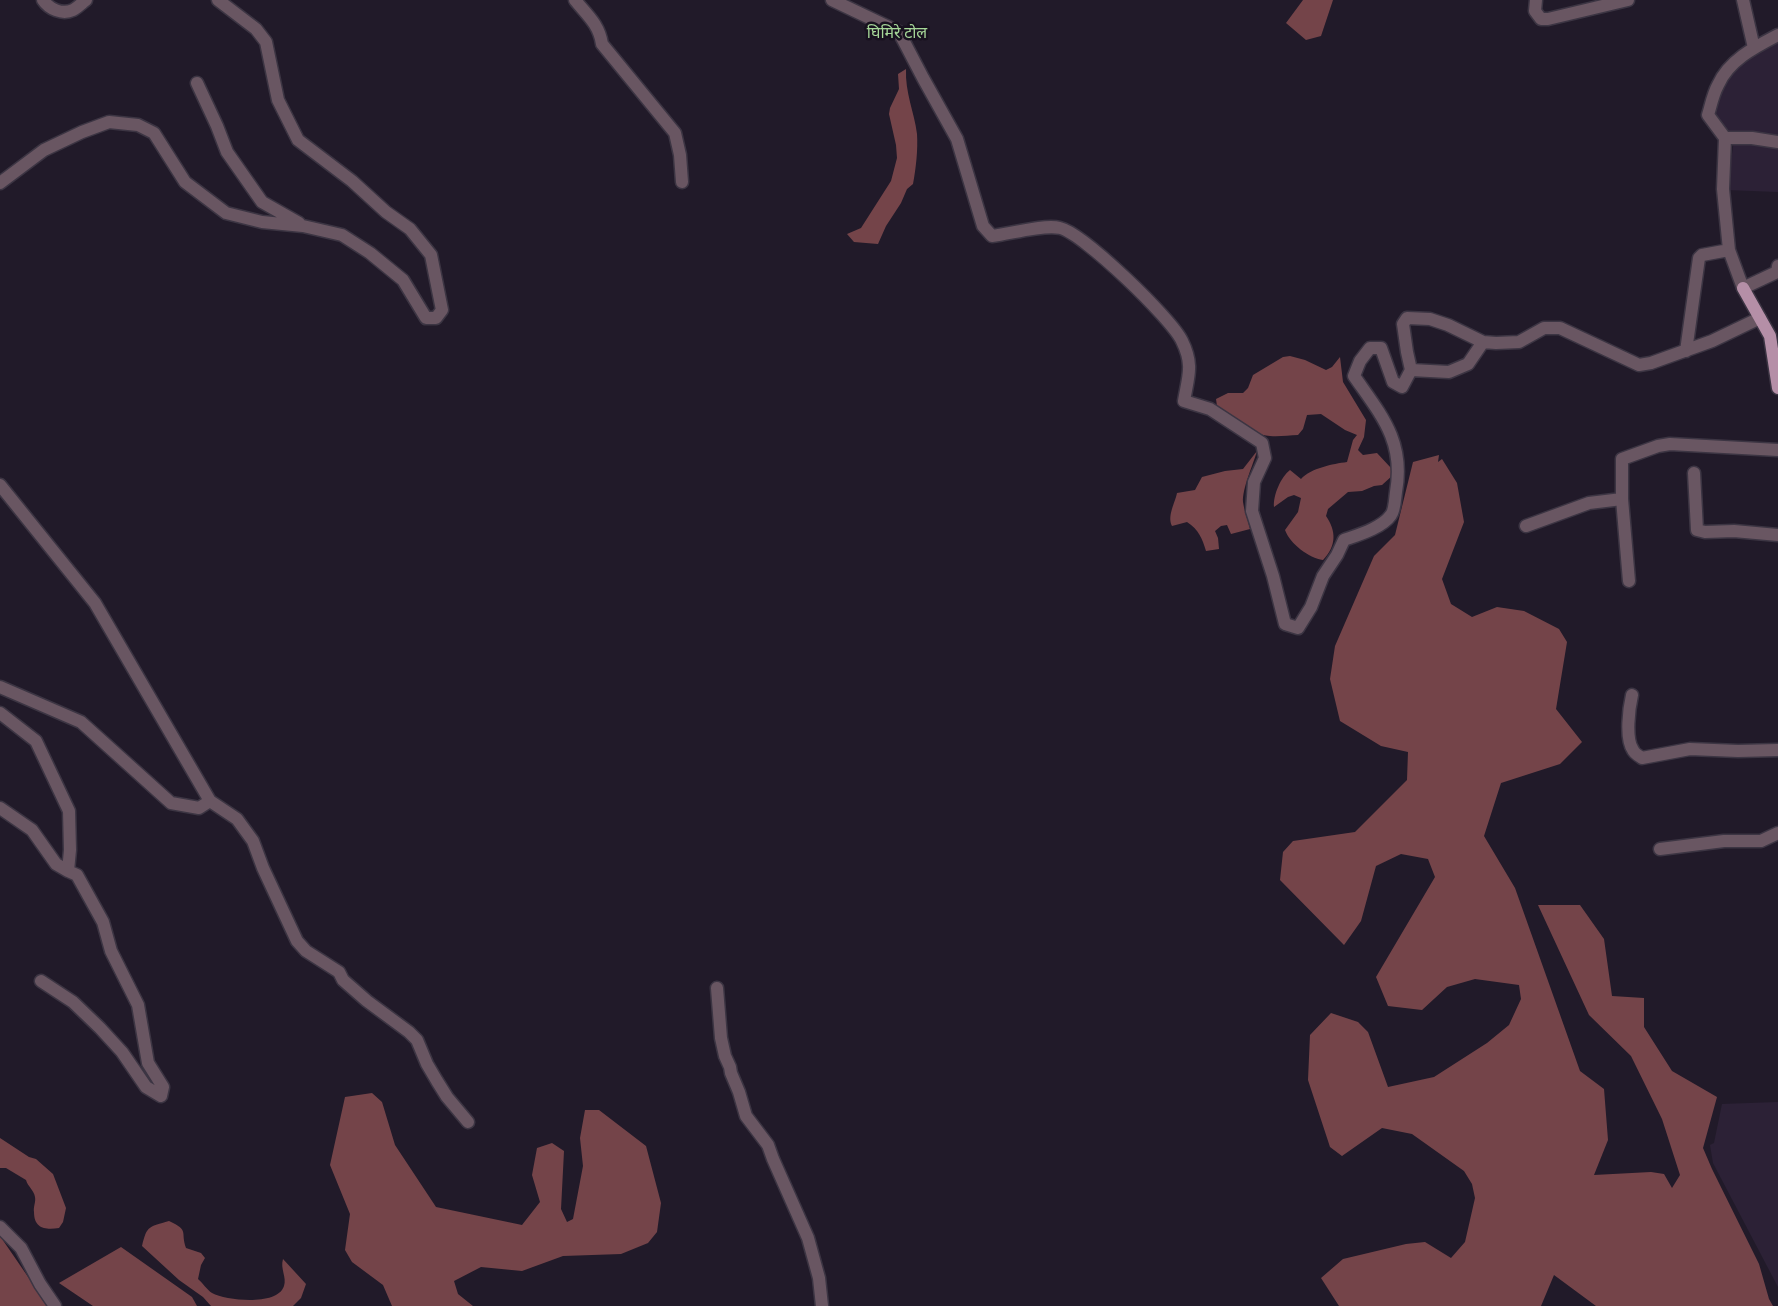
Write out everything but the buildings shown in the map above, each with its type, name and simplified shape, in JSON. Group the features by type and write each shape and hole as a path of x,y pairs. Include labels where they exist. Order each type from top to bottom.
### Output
{"main road":[{"path":"1743,288 1770,336 1778,388"}],"street":[{"path":"43,0 47,6 58,11 72,11 86,0"},
{"path":"0,183 44,150 82,132 109,122 138,125 154,133 185,182 226,213 262,222 303,226 342,235 403,280 426,318 436,318 442,310 432,255 410,229 386,212 352,181 298,140 278,100 266,42 256,29 218,0"},
{"path":"575,0 601,33 602,44 675,133 680,155 682,182"},
{"path":"832,0 900,32 957,139 983,226 992,236 1044,228 1060,228 1077,237 1126,278 1171,324 1182,341 1190,366 1184,400 1210,409 1262,443 1265,458 1254,482 1252,511 1273,576 1285,624 1298,628 1311,607 1323,576 1337,555 1344,540 1377,526 1392,514 1397,488 1397,452 1392,435 1354,376 1360,361 1370,348 1381,348 1393,382 1402,388 1411,370 1403,324 1407,318 1430,320 1448,325 1483,342 1496,344 1519,342 1544,328 1560,328 1639,365 1651,363 1712,341 1760,318"},
{"path":"1536,0 1535,11 1541,19 1548,19 1628,0"},
{"path":"1742,0 1754,48"},
{"path":"1778,35 1754,48 1730,66 1718,85 1708,115 1725,138 1723,188 1729,250 1743,288 1778,270"},
{"path":"197,83 227,152 262,202 303,226"},
{"path":"1725,138 1752,138 1778,142"},
{"path":"1686,351 1699,258 1702,255 1729,250"},
{"path":"1411,370 1449,372 1468,364 1483,342"},
{"path":"1629,581 1622,500 1622,459 1658,446 1670,444 1778,450"},
{"path":"1694,473 1697,530 1705,532 1734,531 1778,535"},
{"path":"0,485 95,603 210,802 237,819 253,841 263,868 297,942 306,951 338,972 343,980 359,995 392,1021 410,1032 417,1040 426,1064 437,1082 468,1122"},
{"path":"1526,526 1590,503 1622,500"},
{"path":"0,687 81,722 171,803 199,808 210,802"},
{"path":"1632,695 1628,734 1633,751 1642,758 1690,749 1778,750"},
{"path":"0,713 36,741 69,811 70,850 68,871"},
{"path":"0,808 32,830 56,864 77,875 102,922 111,951 138,1005 148,1063 164,1087 161,1096 146,1087 122,1052 73,1002 41,981"},
{"path":"1660,849 1724,841 1761,841 1778,833"},
{"path":"717,988 720,1038 725,1056 746,1116 768,1145 808,1238 819,1278 822,1306"},
{"path":"0,1228 21,1248 40,1284 55,1306"}],"shaded area":[{"path":"1303,0 1333,0 1321,36 1306,40 1286,23"},
{"path":"1778,37 1778,192 1727,190 1734,140 1711,118 1724,77"},
{"path":"906,69 908,94 917,134 913,184 907,189 878,244 854,242 847,234 861,228 891,181 897,158 889,114 899,89 898,74"},
{"path":"1290,356 1305,360 1326,370 1332,367 1340,357 1343,382 1366,420 1364,437 1358,450 1363,455 1377,453 1391,468 1393,475 1382,485 1362,491 1348,492 1328,509 1326,516 1332,527 1334,538 1331,549 1323,560 1301,550 1287,535 1285,530 1298,512 1301,498 1294,495 1288,497 1274,507 1276,492 1290,470 1301,479 1316,469 1347,462 1353,440 1357,435 1345,430 1321,414 1307,415 1303,429 1298,435 1262,435 1242,425 1217,406 1216,399 1228,393 1243,393 1248,388 1253,375 1283,357"},
{"path":"1257,451 1243,497 1250,529 1231,534 1227,525 1221,526 1215,531 1219,549 1206,551 1200,535 1187,522 1172,526 1170,518 1177,493 1195,490 1202,477 1243,469"},
{"path":"1439,455 1438,462 1442,459 1457,483 1464,522 1442,579 1451,604 1472,617 1497,607 1524,611 1559,629 1567,642 1556,709 1582,742 1560,764 1501,783 1484,836 1515,888 1580,1071 1604,1089 1608,1140 1594,1175 1651,1172 1664,1174 1672,1188 1680,1175 1662,1119 1631,1056 1589,1015 1538,905 1580,905 1604,939 1612,996 1644,998 1644,1027 1672,1071 1717,1097 1703,1148 1759,1264 1769,1299 1773,1306 1596,1306 1554,1275 1541,1306 1339,1306 1321,1278 1343,1259 1406,1244 1425,1242 1451,1258 1465,1242 1475,1198 1472,1184 1464,1171 1412,1134 1382,1128 1342,1156 1330,1147 1308,1080 1310,1035 1331,1013 1358,1022 1368,1032 1388,1087 1434,1077 1487,1043 1509,1025 1521,999 1519,985 1475,979 1447,987 1422,1010 1388,1006 1376,977 1435,877 1428,859 1401,854 1376,866 1361,921 1344,945 1280,880 1283,852 1293,841 1355,832 1407,780 1408,752 1381,746 1340,721 1330,679 1335,646 1374,556 1395,535 1413,462"},
{"path":"372,1093 382,1102 395,1145 436,1207 522,1225 540,1202 532,1175 537,1148 552,1143 564,1151 561,1209 567,1222 573,1219 583,1166 580,1138 585,1110 599,1110 646,1146 661,1203 657,1232 648,1243 621,1254 563,1256 522,1271 481,1267 454,1281 458,1294 473,1306 392,1306 383,1285 352,1262 345,1250 350,1214 330,1165 345,1097"},
{"path":"1778,1102 1778,1287 1713,1163 1710,1145 1714,1143 1722,1104"},
{"path":"0,1138 29,1157 36,1159 53,1174 66,1208 63,1222 59,1228 50,1229 38,1225 35,1218 34,1195 26,1180 6,1168 0,1168"},
{"path":"169,1221 182,1229 186,1248 201,1253 205,1258 201,1265 198,1279 212,1293 240,1300 272,1297 280,1292 284,1286 283,1259 306,1284 301,1298 293,1306 211,1306 203,1297 179,1280 142,1246 147,1230 157,1224"},
{"path":"0,1236 48,1306 0,1306"},
{"path":"121,1247 192,1297 197,1306 93,1306 59,1283"}],"district":[{"name":"घिमिरे टोल","path":"897,34"}]}
